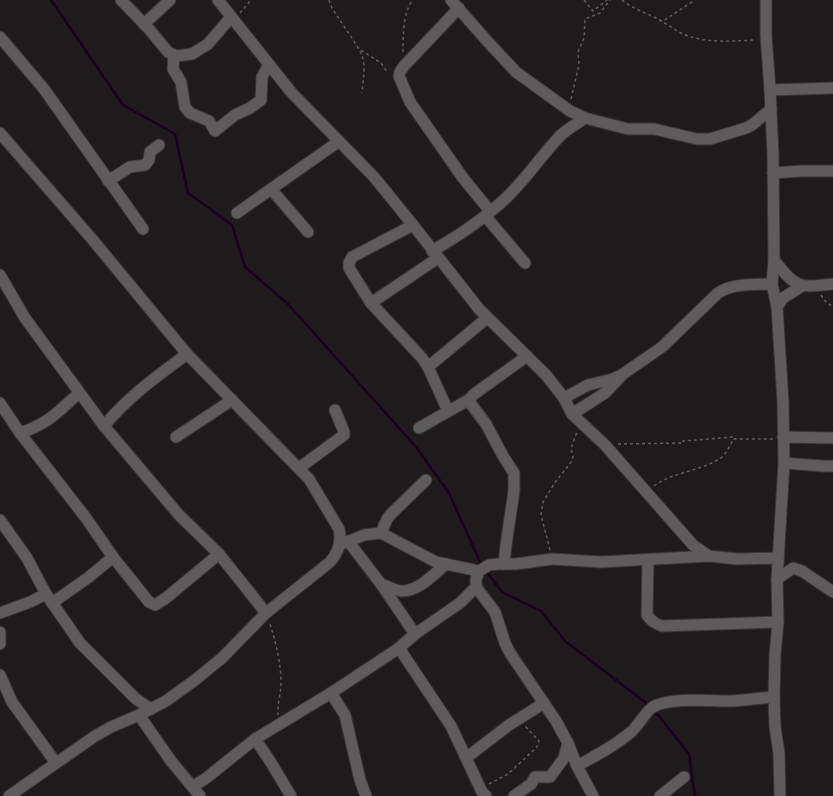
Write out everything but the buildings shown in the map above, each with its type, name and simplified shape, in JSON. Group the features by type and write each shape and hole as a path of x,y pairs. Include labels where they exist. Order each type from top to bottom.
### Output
{"street":[{"path":"121,0 165,49 174,56 192,54 200,50 208,44 232,19"},
{"path":"144,24 170,0"},
{"path":"218,0 291,92 338,142 374,177 487,318 546,375 564,398 572,414 605,446 693,544 709,556"},
{"path":"766,0 773,174 774,260 772,284 777,307 783,402 784,463 777,579 778,622 775,655 774,697 775,727 779,753 780,796"},
{"path":"525,263 488,214 410,102 399,76 404,66 455,4 516,72 570,111 585,118 628,129 654,129 697,139 710,138 746,128 752,125 771,109"},
{"path":"0,37 44,89 143,229"},
{"path":"174,56 173,69 181,82 185,107 190,113 209,121 215,131 236,115 250,108 261,100 262,77 269,64"},
{"path":"770,90 833,88"},
{"path":"371,303 468,230 506,199 561,135 585,118"},
{"path":"0,133 92,239 187,354 309,479 339,529 344,543 381,584 415,634"},
{"path":"237,213 338,142"},
{"path":"108,181 130,167 145,165 149,160 150,152 159,145"},
{"path":"773,174 802,171 833,171"},
{"path":"271,189 308,232"},
{"path":"413,225 352,257 350,259 349,268 371,303 422,358 428,367 448,411"},
{"path":"774,260 789,279 802,286 833,284"},
{"path":"0,275 26,318 104,426 179,515 219,554 266,613"},
{"path":"564,398 588,385 613,379 623,374 662,347 725,288 733,286 772,284"},
{"path":"777,307 783,298 802,286"},
{"path":"428,367 487,318"},
{"path":"104,426 118,409 138,391 187,354"},
{"path":"419,428 470,399 473,395 526,356"},
{"path":"572,414 605,393 623,374"},
{"path":"20,433 44,423 79,392"},
{"path":"470,399 471,404 486,424 502,456 514,473 514,491 504,564"},
{"path":"176,437 232,400"},
{"path":"0,403 20,433 86,518 113,557 149,602 155,605 166,598 219,554"},
{"path":"299,468 344,435 335,410"},
{"path":"783,438 833,438"},
{"path":"784,463 833,466"},
{"path":"381,533 387,519 391,514 426,480"},
{"path":"0,520 27,558 49,598 80,643 136,699 151,709"},
{"path":"9,796 95,736 151,709 194,680 222,658 266,613 330,562 336,556 344,543 364,535 381,533 429,560 479,571"},
{"path":"593,796 577,766 568,743 544,702 504,643 495,612 476,587 476,579 479,571 489,565 516,564 552,559 601,562 709,556 738,559 778,558"},
{"path":"0,613 30,602 49,598 89,577 113,557"},
{"path":"648,560 646,610 647,615 656,624 662,626 778,622"},
{"path":"381,584 398,590 409,589 425,581 446,564"},
{"path":"777,579 793,568 802,571 833,592"},
{"path":"193,786 255,739 331,693 399,648 415,634 460,603 476,587"},
{"path":"0,632 0,644"},
{"path":"399,648 451,726 481,793"},
{"path":"0,676 12,702 56,763"},
{"path":"331,693 346,715 360,780 366,796"},
{"path":"577,766 620,741 640,723 652,707 689,700 736,700 774,697"},
{"path":"466,758 518,719 544,702"},
{"path":"139,715 171,761 200,796"},
{"path":"255,739 291,796"},
{"path":"514,796 531,784 535,777 550,777 564,758 568,743"},
{"path":"660,796 684,777"}],"path":[{"path":"232,19 251,0"},
{"path":"329,0 332,8 360,49 364,60 362,93"},
{"path":"404,66 403,41 408,5 413,0"},
{"path":"584,0 593,11 607,0"},
{"path":"570,111 571,93 579,65 578,52 584,38 586,27 585,19 600,13 610,0"},
{"path":"622,0 630,6 658,19 681,33 702,40 712,42 767,40"},
{"path":"658,19 663,21 695,0"},
{"path":"360,49 381,63 388,73"},
{"path":"816,286 826,302 833,307"},
{"path":"552,559 544,532 542,515 543,502 556,481 572,461 573,457 571,448 581,423"},
{"path":"605,446 628,443 683,443 683,441 734,437 734,439 783,438"},
{"path":"646,492 664,479 677,474 693,471 722,457 734,439"},
{"path":"266,613 275,639 279,660 281,684 277,710 279,724"},
{"path":"481,793 494,781 508,774 537,748 539,741 537,737 518,719"}],"waterway":[{"path":"51,0 123,105 175,134 188,193 232,225 245,267 288,304 416,447 449,493 482,566"},
{"path":"485,570 502,592 541,611 565,641 650,706"},
{"path":"654,710 689,754 695,796"}]}
